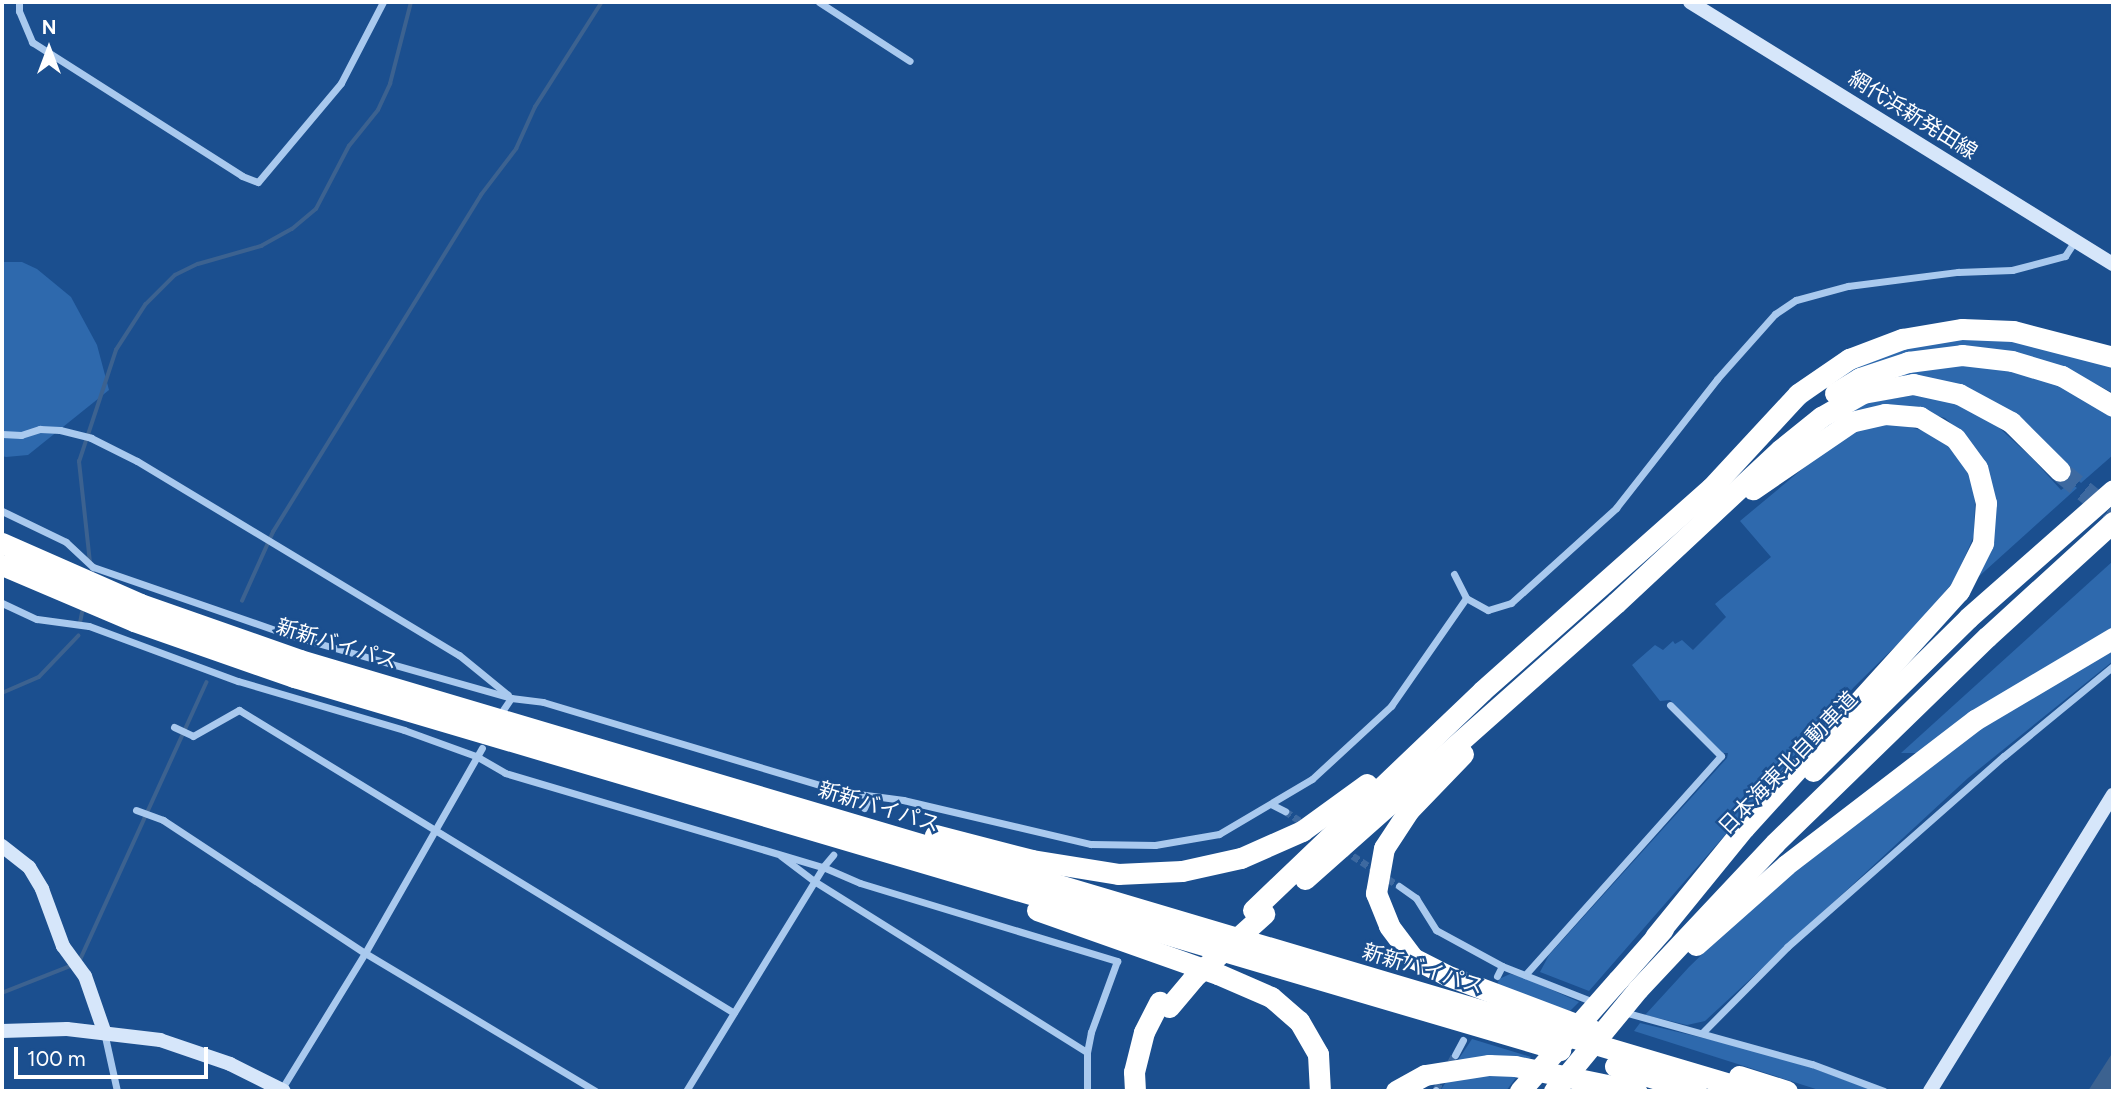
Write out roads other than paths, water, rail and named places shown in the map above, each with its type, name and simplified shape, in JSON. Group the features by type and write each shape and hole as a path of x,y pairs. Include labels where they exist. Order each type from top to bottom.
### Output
{"highway":[{"path":"1711,488 1798,394 1849,359 1902,339 1962,330 2013,331 2113,357"},
{"path":"1135,1091 1134,1072 1144,1032 1164,1005 1482,691 1711,488 1810,407 1860,378 1908,362 1962,355 2012,360 2062,376 2113,405"},
{"path":"1258,912 1500,705 1722,508 1780,450 1821,417 1863,393 1913,384 1959,394 2011,422 2060,471"},
{"path":"1655,937 1744,828 1959,591 1983,543 1986,525 1984,486 1969,454 1955,438 1920,417 1885,414 1851,422 1787,468 1722,508"},
{"name":"日本海東北自動車道","path":"1520,1091 1655,937 1870,713 1968,618 2113,490"},
{"path":"1554,1091 1607,1028 1775,843 1987,637 2113,522"},
{"name":"新新バイパス","path":"2,543 140,604 300,660 1752,1091"},
{"name":"新新バイパス","path":"2,565 134,621 294,677 1696,1091"},
{"path":"1641,990 1786,865 1872,796 1975,720 2113,638"},
{"path":"769,800 927,833 1032,860 1118,874 1182,871 1241,858 1301,831 1361,789 1427,729 1482,691"},
{"path":"1500,705 1454,764 1409,810 1384,848 1376,893 1389,926 1397,937 1413,958 1501,998 1619,1040 1787,1091"},
{"path":"895,855 1065,921 1228,978 1271,997 1299,1021 1318,1054 1320,1091"},
{"path":"1147,1091 1145,1074 1164,1005"},
{"path":"1396,1091 1425,1075 1489,1065 1515,1066 1636,1091"}],"street":[{"path":"19,2 19,11 32,42 232,169 258,182 341,83 383,2"},
{"path":"820,2 910,61"},
{"name":"網代浜新発田線","path":"1690,2 2113,264"},
{"path":"1454,574 1465,598 1488,610 1511,603 1616,508 1717,379 1774,314 1796,300 1848,285 1958,272 2012,270 2065,256 2074,242"},
{"path":"2,434 22,435 40,429 60,430 91,438 137,461 459,655 511,698"},
{"path":"2,511 66,542 93,567 289,635 511,698 543,702 869,797 903,800 1091,844 1155,845 1219,834 1312,779 1391,706 1465,598"},
{"path":"2,603 37,619 89,626 404,730 476,756 505,773 823,867 860,883 1117,961 1087,1052 1087,1091"},
{"path":"220,622 224,613"},
{"path":"1703,1031 1787,947 2004,756 2113,666"},
{"path":"503,710 511,698"},
{"path":"1525,975 1721,757 1670,705"},
{"path":"174,727 193,736 239,710 734,1013"},
{"path":"2,1031 104,1031 160,1040 230,1064 282,1090 365,954 482,748"},
{"path":"1930,1091 2113,795"},
{"path":"864,808 869,797"},
{"path":"1272,804 1285,811"},
{"path":"136,810 163,820 365,954 596,1091"},
{"path":"2,846 29,867 43,889 63,946 85,976 104,1031 117,1091"},
{"path":"780,855 814,881 1087,1052"},
{"path":"686,1091 814,881 833,855"},
{"path":"1399,886 1416,898 1436,930 1502,966 1573,996 1812,1064 1884,1091"},
{"path":"1497,976 1502,966"},
{"path":"1455,1055 1463,1040"}],"waterway":[{"path":"90,563 79,462 116,350 145,305 175,275 198,264 261,246 292,229 316,209 349,146 378,110 390,84 411,2"},
{"path":"242,601 273,532 481,195 516,149 535,107 602,2"},
{"path":"80,623 83,608"},
{"path":"2,693 39,677 78,636"},
{"path":"79,962 206,683"},
{"path":"2,993 73,965"}],"tunnel":[{"path":"2060,471 2113,514"},
{"path":"1285,811 1305,824"},
{"path":"1344,850 1399,886"},
{"path":"1436,1090 1455,1055"}]}
